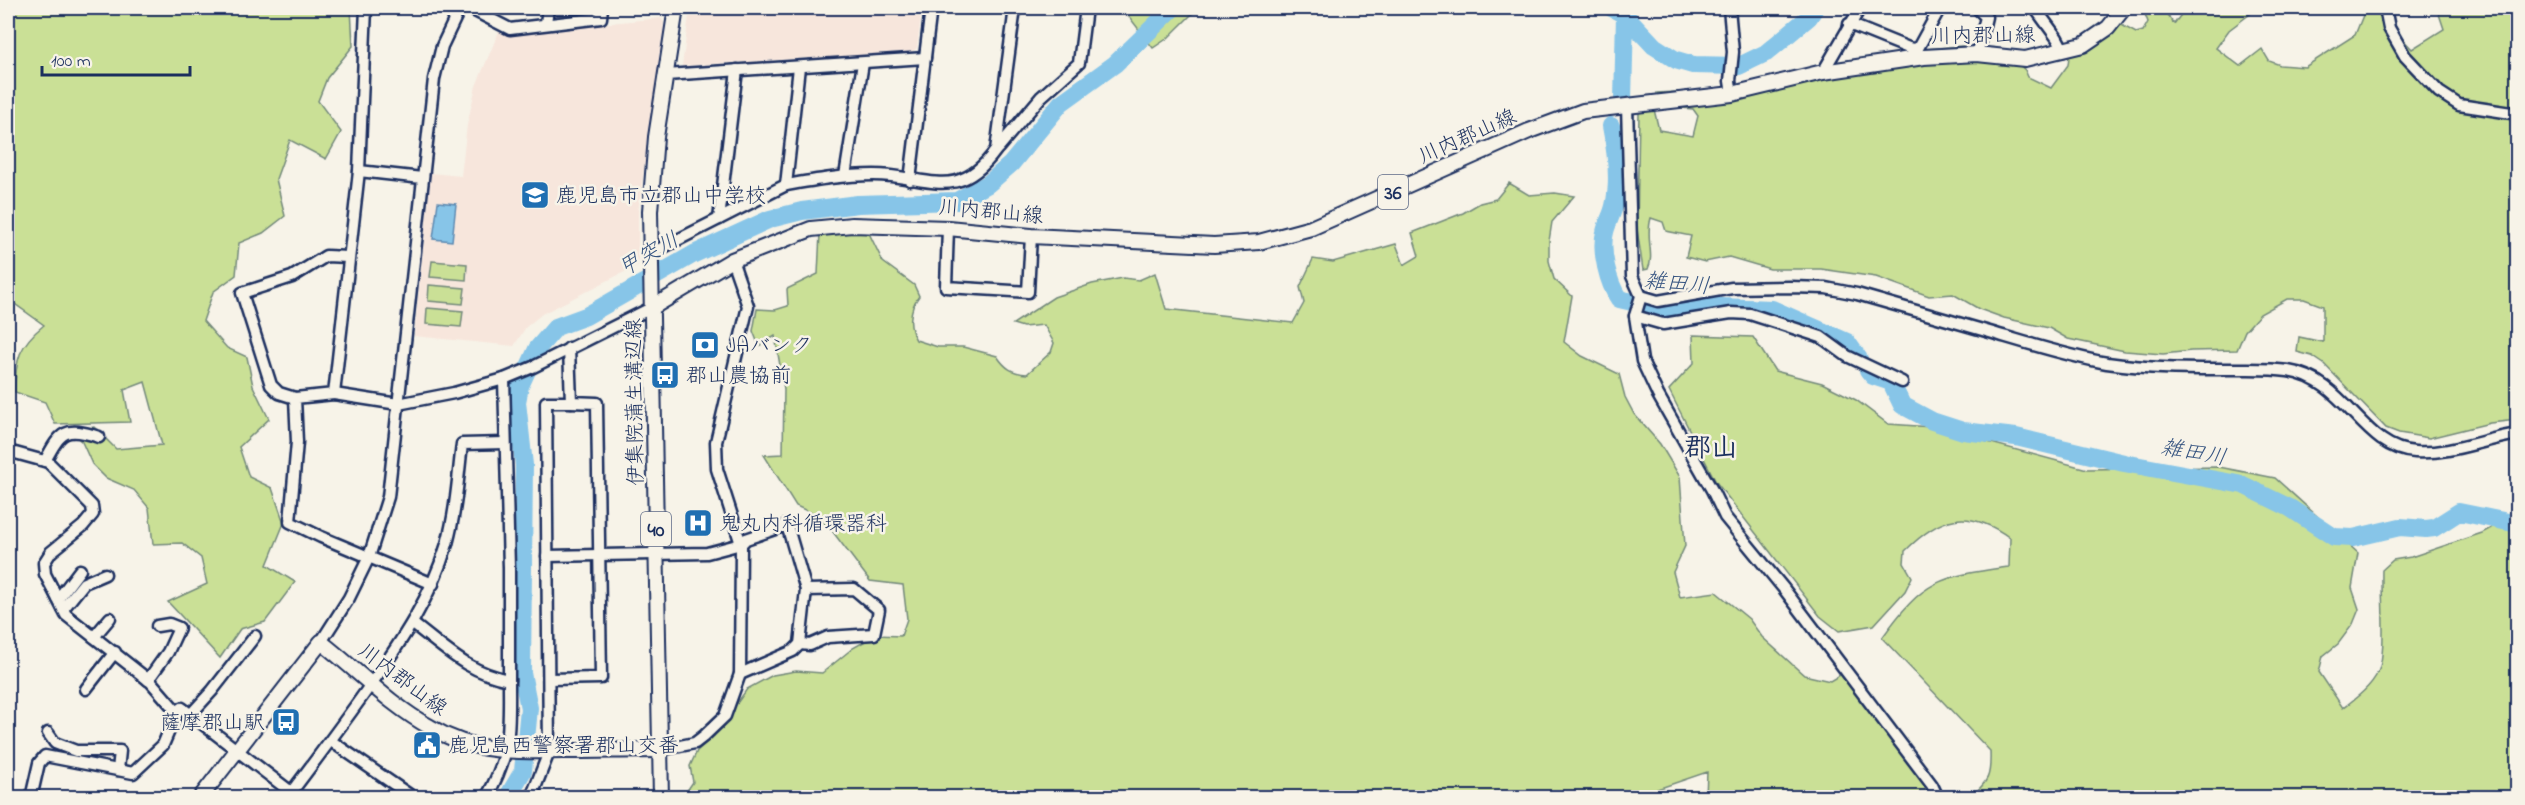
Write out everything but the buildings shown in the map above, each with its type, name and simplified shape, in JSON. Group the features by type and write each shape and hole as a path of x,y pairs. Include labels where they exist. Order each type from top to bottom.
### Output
{"main road":[{"name":"伊集院蒲生溝辺線","path":"661,798 651,256 652,181 676,8"},
{"name":"川内郡山線","path":"653,307 732,260 811,230 852,225 948,228 1031,236 1214,245 1259,242 1311,228 1528,131 1583,111 1627,106 1923,57 1977,54 2025,60 2083,45 2108,28 2124,8"},
{"name":"川内郡山線","path":"321,642 371,684 428,726 450,738 477,747 509,752 660,750"},
{"path":"200,798 321,642"}],"street":[{"path":"334,394 358,171 366,8"},
{"path":"321,642 349,598 369,557 388,497 434,79 442,46 460,8"},
{"path":"469,8 510,29 601,18 602,8"},
{"path":"546,23 548,8"},
{"path":"910,180 931,8"},
{"path":"996,150 1015,8"},
{"path":"651,256 786,185 845,176 877,175 910,180 950,182 970,177 985,165 1041,97 1079,63 1086,8"},
{"path":"1729,8 1733,52 1731,88"},
{"path":"1823,72 1860,8"},
{"path":"1849,24 1911,49 1918,48 1940,8"},
{"path":"1977,8 1986,17 1977,54"},
{"path":"2035,8 2064,51"},
{"path":"2385,8 2389,28 2405,56 2439,92 2459,105 2517,114"},
{"path":"666,75 925,58"},
{"path":"845,176 863,63"},
{"path":"786,185 799,67"},
{"path":"719,219 737,70"},
{"path":"1627,106 1632,276 1641,297 1635,316 1642,361 1658,395 1725,517 1784,589 1932,785 1938,798"},
{"path":"358,171 422,178"},
{"path":"948,228 946,287 1028,292 1031,236"},
{"path":"348,257 326,256 292,277 242,293 271,385 279,393 295,398 334,394 398,404 504,379 653,307"},
{"path":"660,750 695,743 704,736 725,716 740,674 741,543 717,469 716,442 748,306 732,260"},
{"path":"1641,297 1658,301 1732,288 1826,288 1857,294 2042,347 2107,363 2174,369 2289,371 2313,378 2340,397 2369,430 2385,443 2414,452 2434,452 2517,434"},
{"path":"1635,316 1663,324 1731,312 1750,314 1821,337 1846,356 1902,382"},
{"path":"568,348 571,402"},
{"path":"486,798 509,752 510,568 504,379"},
{"path":"295,398 297,442 290,522 433,584"},
{"path":"531,798 546,752 549,679 546,402 597,403 601,678 549,679"},
{"path":"45,461 57,438 63,434 83,432 99,437"},
{"path":"289,795 331,741 413,624 433,584 447,543 456,504 462,444 506,443"},
{"path":"8,451 45,461 92,506 93,514 83,526 51,552 44,563 45,574 66,615 148,680 177,712"},
{"path":"547,556 707,553 787,525 806,590 800,644 793,651 740,674"},
{"path":"61,604 80,570"},
{"path":"61,604 84,583 105,574"},
{"path":"800,644 810,645 828,637 874,634 879,610 854,589 806,590"},
{"path":"94,637 110,618"},
{"path":"148,680 168,652 179,628 169,624 157,626"},
{"path":"413,624 470,668 509,680"},
{"path":"191,714 255,636"},
{"path":"86,689 115,652"},
{"path":"31,798 39,763 45,756 133,773 164,745 177,712 182,708 237,750 289,795 302,798"},
{"path":"48,733 55,743 76,751 89,753 120,751 118,770"},
{"path":"331,741 414,798"}],"shaded area":[{"path":"690,8 922,8 917,48 912,52 682,66"},
{"name":"鹿児島市立郡山中学校","path":"661,18 664,23 638,213 638,265 542,314 526,327 514,346 414,336 431,173 461,176 467,125 476,86 500,29 508,33"}],"green space":[{"path":"8,8 351,8 353,46 327,78 318,101 341,132 326,159 290,140 276,179 285,216 263,233 239,243 236,275 213,292 203,321 227,348 247,357 253,386 269,419 239,447 249,477 272,488 284,523 267,565 295,582 265,622 240,629 220,658 168,602 207,584 201,558 182,543 153,544 149,508 134,490 106,478 92,464 82,442 70,431 94,427 116,449 162,445 145,382 124,390 130,422 55,424 45,402 15,392 20,354 29,339 44,325 8,299"},
{"path":"1136,8 1198,8 1168,38 1153,48 1127,14"},
{"path":"2162,8 2174,24 2186,8 2253,8 2250,14 2229,30 2216,48 2240,66 2262,49 2269,61 2280,65 2305,67 2355,35 2366,8 2386,8 2398,34 2412,49 2444,29 2437,8 2517,8 2517,420 2490,423 2429,438 2399,433 2386,428 2324,364 2312,356 2297,352 2299,337 2323,342 2323,306 2304,299 2287,299 2260,314 2245,331 2237,350 2163,354 2125,351 2068,339 2049,328 2004,318 1979,309 1953,294 1929,296 1876,277 1821,269 1770,269 1729,257 1705,262 1686,257 1691,236 1666,231 1663,222 1651,218 1649,225 1650,264 1648,269 1643,270 1637,229 1639,113 1642,100 1651,97 1659,130 1693,136 1698,116 1693,109 1658,106 1657,93 1714,90 1923,49 1962,46 2010,57 2025,70 2028,77 2051,88 2068,65 2070,48 2118,23 2136,33 2143,31 2148,22 2143,9"},
{"path":"1509,183 1529,195 1555,193 1574,196 1552,222 1549,241 1549,261 1554,279 1572,296 1564,342 1582,356 1619,374 1625,397 1634,414 1660,444 1680,477 1685,546 1673,572 1680,597 1716,592 1749,619 1762,637 1804,675 1830,681 1845,672 1911,763 1932,797 1706,797 1707,772 1631,798 682,798 693,782 690,766 697,751 714,736 747,689 773,675 796,671 822,673 853,648 876,635 901,636 907,619 903,585 870,581 833,532 816,515 796,506 764,455 783,454 784,389 775,336 759,346 753,331 757,309 775,310 788,306 787,289 818,274 820,233 867,229 883,262 914,285 919,296 913,307 911,318 913,335 916,340 938,347 963,347 997,356 1009,369 1027,374 1051,352 1054,343 1044,325 1023,327 1013,324 1054,297 1092,284 1123,278 1139,280 1155,273 1166,309 1293,323 1304,303 1300,287 1313,259 1333,262 1396,244 1404,265 1419,256 1412,233 1463,213 1480,203 1496,199"},
{"path":"432,261 467,264 466,280 430,277"},
{"path":"429,285 465,288 463,304 428,301"},
{"path":"427,308 463,311 461,327 426,324"},
{"path":"1693,335 1753,337 1775,371 1822,383 1856,400 1888,424 1932,427 2087,469 2219,467 2275,478 2358,553 2352,588 2359,609 2353,624 2338,644 2323,656 2319,672 2343,708 2371,683 2381,663 2382,570 2393,560 2411,557 2482,533 2491,528 2491,511 2517,517 2517,797 1970,797 1985,782 1990,766 1990,751 1882,638 1910,603 1935,584 1966,574 2009,567 2010,538 1995,528 1967,519 1942,523 1905,551 1904,563 1912,577 1905,591 1874,625 1839,631 1820,616 1716,482 1669,390 1694,363"}],"water":[{"path":"438,202 456,204 452,241 433,239"}],"waterway":[{"name":"甲突川","path":"507,798 523,771 529,708 522,673 524,465 517,402 520,386 537,349 556,327 586,316 694,254 770,219 802,211 858,204 957,201 988,184 1011,164 1061,103 1115,64 1173,8"},
{"name":"甲突川","path":"1612,8 1625,15 1654,46 1676,60 1693,65 1739,66 1766,53 1809,17 1815,8"},
{"name":"雑田川","path":"1623,100 1625,15"},
{"name":"雑田川","path":"1611,126 1616,156 1617,186 1614,206 1605,232 1604,257 1608,276 1619,299 1663,309 1720,307 1772,309 1847,342 1859,359"},
{"name":"雑田川","path":"1868,370 1873,376 1891,382 1902,405 1932,421 1963,431 2016,437 2124,463 2243,485 2290,508 2334,537 2353,538 2400,527 2434,528 2459,512 2518,524"}],"place":[{"name":"鹿児島市立郡山中学校","path":"535,195"},
{"name":"JAバンク","path":"705,345"},
{"name":"郡山農協前","path":"665,375"},
{"name":"鬼丸内科循環器科","path":"698,523"},
{"name":"薩摩郡山駅","path":"286,722"},
{"name":"鹿児島西警察署郡山交番","path":"427,745"}],"district":[{"name":"郡山","path":"1711,447"}]}
